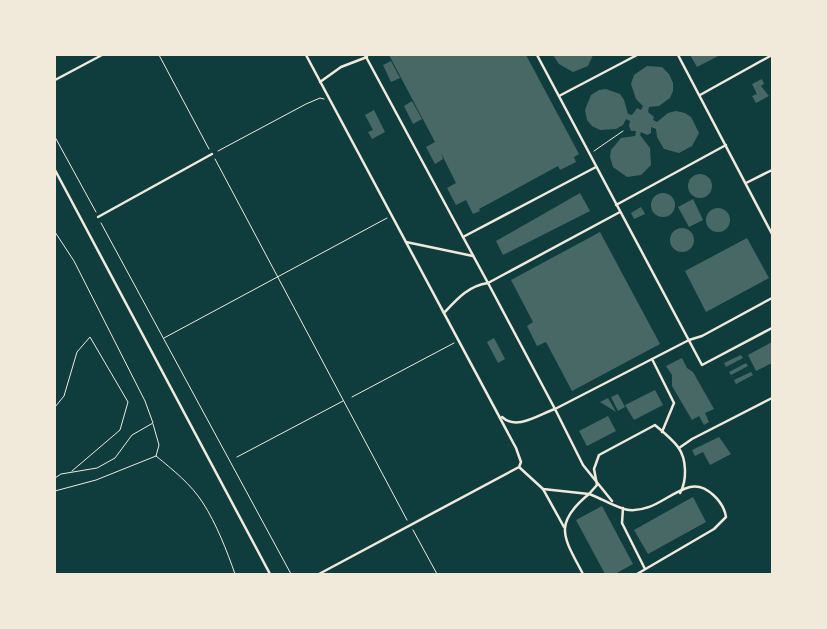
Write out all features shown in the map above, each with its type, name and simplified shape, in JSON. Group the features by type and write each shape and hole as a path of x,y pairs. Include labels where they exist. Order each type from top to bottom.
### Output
{"lane":[{"path":"55,80 102,55"},
{"path":"306,55 499,415 521,462 519,467 318,574"},
{"path":"537,55 702,365 772,328"},
{"path":"559,96 637,55"},
{"path":"678,55 772,234"},
{"path":"320,82 341,67 366,56 555,409 570,442 597,484 613,502"},
{"path":"700,95 772,56"},
{"path":"616,205 726,145"},
{"path":"98,217 212,154"},
{"path":"463,237 596,167"},
{"path":"55,170 270,574"},
{"path":"746,183 772,170"},
{"path":"444,313 464,292 488,283 620,212"},
{"path":"406,242 473,256"},
{"path":"499,415 506,421 514,422 528,420 555,409 689,340 702,336 772,298"},
{"path":"652,359 674,403 662,432"},
{"path":"680,448 692,439 772,398"},
{"path":"583,574 564,538 564,528 571,510 597,484 594,469 600,455 655,425 680,448 685,472 685,485 680,493"},
{"path":"519,467 543,489 564,528"},
{"path":"543,489 589,494 613,502 628,510 650,508 691,487 702,488 720,503 726,517 714,530 637,574"},
{"path":"623,508 622,523 645,570"}],"path":[{"path":"159,55 436,574"},
{"path":"212,154 306,104 320,98 329,100"},
{"path":"589,154 604,146 622,131"},
{"path":"55,137 291,574"},
{"path":"164,338 392,215"},
{"path":"55,232 74,261 145,401 160,445 156,456 96,480 55,491"},
{"path":"55,407 64,396 76,352 90,336 128,402 120,430 71,472"},
{"path":"352,397 459,340"},
{"path":"237,457 344,401"},
{"path":"55,478 71,472 98,468 115,458 132,435 153,423"},
{"path":"156,456 181,477 203,503 230,559 235,574"}],"building":[{"path":"389,55 526,55 579,154 574,157 576,162 560,170 558,166 473,214 466,200 456,205 447,188 456,183 441,153 443,159 435,164 426,147 435,142"},
{"path":"553,55 593,55 588,66 573,72 559,64"},
{"path":"690,55 720,55 697,67"},
{"path":"391,61 400,78 391,82 383,65"},
{"path":"647,66 662,67 669,74 673,83 673,91 670,98 659,106 649,107 648,112 654,117 653,120 657,122 668,113 676,111 685,113 691,117 699,133 692,146 679,153 664,149 657,137 656,129 651,127 651,133 647,135 641,132 640,135 650,148 651,165 641,175 627,177 613,167 610,157 611,150 621,138 635,136 636,131 631,131 629,126 630,121 626,119 623,125 616,129 600,130 592,126 587,120 585,110 591,95 599,90 606,89 620,94 628,114 632,115 637,108 641,110 643,106 636,99 631,84 634,75"},
{"path":"762,79 764,84 761,86 769,96 756,103 752,96 757,94 752,84"},
{"path":"412,101 422,119 413,124 404,106"},
{"path":"374,110 385,132 372,139 368,132 373,130 365,115"},
{"path":"700,174 709,177 712,186 709,195 700,198 691,195 688,186 691,177"},
{"path":"580,193 590,211 503,255 496,241"},
{"path":"663,193 668,194 674,200 674,210 668,216 663,217 658,216 652,210 651,205 652,200 658,194"},
{"path":"693,199 703,220 689,227 678,207"},
{"path":"641,207 645,214 634,219 631,213"},
{"path":"718,208 727,211 730,220 727,229 718,232 709,229 706,220 709,211"},
{"path":"682,228 687,229 693,235 693,245 687,251 682,252 677,251 671,245 670,240 671,235 677,229"},
{"path":"600,232 660,344 572,391 546,342 537,346 527,326 533,322 511,280"},
{"path":"747,238 769,278 706,312 685,271"},
{"path":"494,338 505,359 498,363 487,342"},
{"path":"772,342 772,363 756,371 748,355"},
{"path":"741,355 743,358 726,367 724,363"},
{"path":"682,358 687,368 693,372 714,409 705,413 709,422 704,425 699,416 692,420 672,386 672,375 666,366"},
{"path":"746,363 748,366 731,375 729,372"},
{"path":"751,372 753,375 736,384 734,380"},
{"path":"655,390 663,405 634,420 625,405"},
{"path":"618,394 625,407 618,411 611,397"},
{"path":"608,398 616,412 600,402"},
{"path":"608,416 616,431 587,446 579,431"},
{"path":"719,437 731,454 710,465 703,452 695,456 692,450"},
{"path":"693,497 706,522 648,554 634,530"},
{"path":"602,506 633,564 615,574 605,574 576,520"}]}
